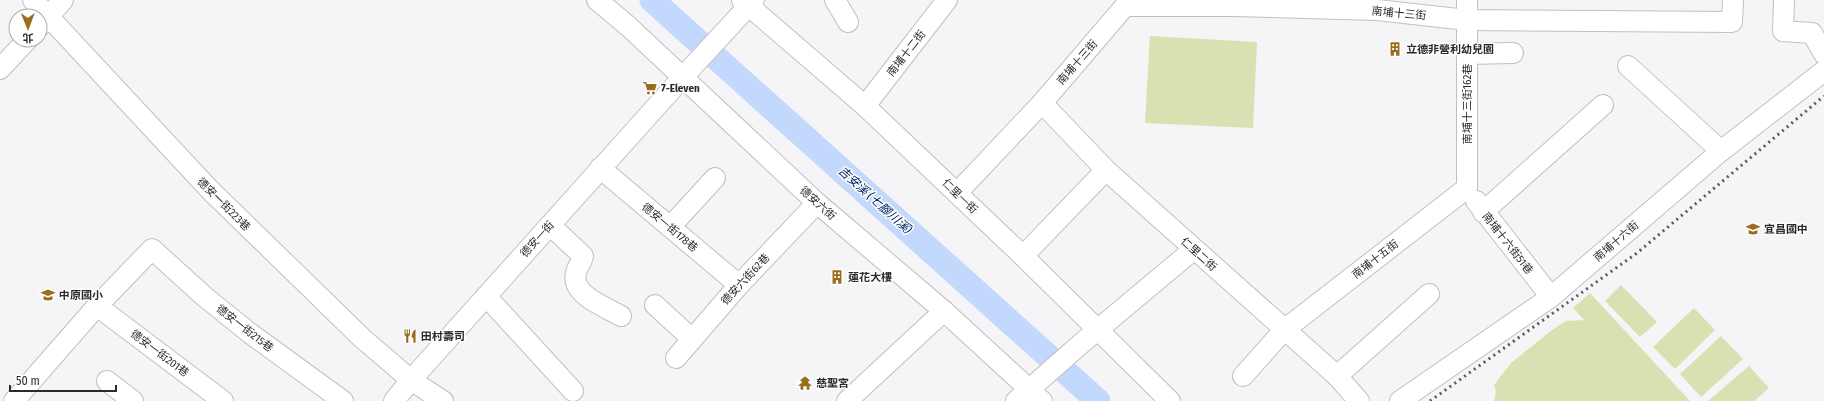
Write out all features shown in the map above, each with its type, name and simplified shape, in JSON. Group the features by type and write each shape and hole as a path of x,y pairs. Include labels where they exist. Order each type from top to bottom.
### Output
{"street":[{"path":"48,17 63,0"},
{"name":"德安六街","path":"597,0 628,26 817,203 944,311 1029,397"},
{"path":"835,0 848,22"},
{"name":"南埔十二街","path":"865,106 947,0"},
{"name":"南埔十三街162巷","path":"1467,0 1467,188"},
{"name":"南埔十三街","path":"957,193 1042,103 1125,6 1150,3 1377,5 1467,20 1682,20 1732,22 1733,0"},
{"path":"1784,0 1783,31 1818,29 1824,54"},
{"name":"德安一街","path":"394,401 600,168 727,31 748,2"},
{"name":"仁里一街","path":"748,2 865,106 1023,256 1090,336 1170,401"},
{"name":"德安一街223巷","path":"48,25 210,190 362,338 411,380 443,401"},
{"path":"0,69 20,48"},
{"path":"1467,54 1514,53"},
{"path":"1628,66 1721,151"},
{"name":"南埔十六街","path":"1400,401 1551,297 1721,151 1824,71"},
{"name":"仁里二街","path":"1042,103 1106,170 1193,250 1337,376 1359,401"},
{"path":"1484,212 1603,105"},
{"name":"德安一街178巷","path":"600,168 739,285"},
{"path":"1023,256 1106,170"},
{"path":"670,227 715,178"},
{"name":"南埔十六街51巷","path":"1467,188 1551,297"},
{"name":"南埔十五街","path":"1243,376 1284,330 1467,188"},
{"name":"德安六街62巷","path":"676,358 739,285 817,203"},
{"path":"550,225 583,256 582,262 576,272 575,279 581,293 621,316"},
{"name":"德安一街215巷","path":"97,306 152,249 205,297 251,334 343,401"},
{"path":"1029,397 1090,336 1193,250"},
{"path":"1337,376 1429,294"},
{"path":"486,296 573,391"},
{"path":"655,305 692,339"},
{"path":"14,401 97,306"},
{"name":"德安一街201巷","path":"97,306 223,401"},
{"path":"847,401 944,311"},
{"path":"107,381 132,401"}],"green space":[{"path":"1150,36 1257,42 1253,128 1145,123"},
{"path":"1621,285 1657,322 1640,337 1605,301"},
{"path":"1590,293 1690,401 1494,401 1496,392 1494,385 1511,363 1552,330 1566,321 1584,320 1573,308"},
{"path":"1694,308 1715,330 1675,369 1653,347"},
{"path":"1721,336 1743,359 1701,397 1680,374"},
{"path":"1749,366 1769,388 1754,401 1708,401"}],"waterway":[{"name":"吉安溪 (七腳川溪)","path":"652,0 1098,401"}],"railway":[{"path":"1430,401 1637,253 1824,96"}],"place":[{"name":"立德非營利幼兒園","path":"1395,49"},
{"name":"7-Eleven","path":"650,88"},
{"name":"宜昌國中","path":"1753,229"},
{"name":"蓮花大樓","path":"837,277"},
{"name":"中原國小","path":"48,295"},
{"name":"田村壽司","path":"410,336"},
{"name":"慈聖宮","path":"805,383"}]}
